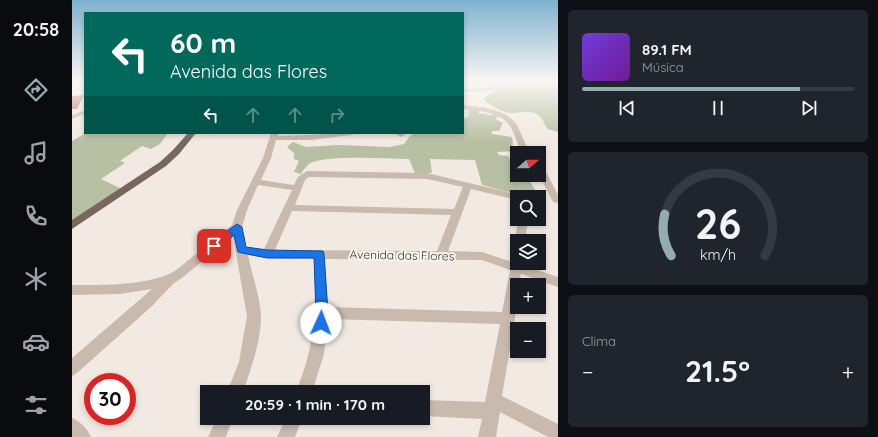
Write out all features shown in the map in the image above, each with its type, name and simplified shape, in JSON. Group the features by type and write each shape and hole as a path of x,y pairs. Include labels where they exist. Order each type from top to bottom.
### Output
{"main road":[{"path":"72,225 163,164 176,152 191,134"}],"street":[{"path":"464,107 495,112 504,116 512,124 523,146"},
{"path":"72,117 84,112"},
{"path":"238,385 246,362 254,316 237,227 242,210 268,158 274,136 312,138 341,134"},
{"path":"267,254 303,176 308,173 426,176 510,195"},
{"path":"546,180 556,200 558,200"},
{"path":"256,182 297,188"},
{"path":"441,255 468,185"},
{"path":"289,208 458,212"},
{"path":"72,368 147,302 169,280 179,274 237,227"},
{"name":"Avenida das Flores","path":"242,250 267,254 482,256 510,264"},
{"path":"306,385 316,356 322,313 319,254"},
{"path":"487,437 516,270"},
{"name":"Avenida das Flores","path":"527,270 558,282"},
{"path":"72,290 134,288 169,280"},
{"path":"134,288 147,302"},
{"path":"322,313 508,318"},
{"path":"430,408 493,405 558,433"},
{"path":"217,437 222,425"},
{"path":"286,437 291,425"},
{"path":"72,427 82,437"}],"green space":[{"path":"487,101 558,101 558,132 548,129 541,117 536,114 529,112 505,112"},
{"path":"469,109 480,110 478,113 489,115 495,114 499,116 495,119 503,123 499,131 492,131 492,134 512,137 513,143 512,146 510,146 510,151 497,152 499,155 508,156 510,159 510,182 530,182 535,190 510,190 510,193 482,185 475,160 430,159 432,173 415,173 409,159 328,159 309,164 301,174 294,172 299,161 294,159 294,153 287,147 293,142 306,147 338,145 390,147 404,144 413,134 464,134 464,119 468,117"},
{"path":"84,134 167,134 160,144 151,149 142,146 120,161 125,163 101,179 122,189 72,221 72,141"}],"building":[{"path":"72,101 81,101 77,109 72,109"}],"route":[{"path":"214,246 237,227 242,250 267,254 319,254 322,313 321,323"}]}
